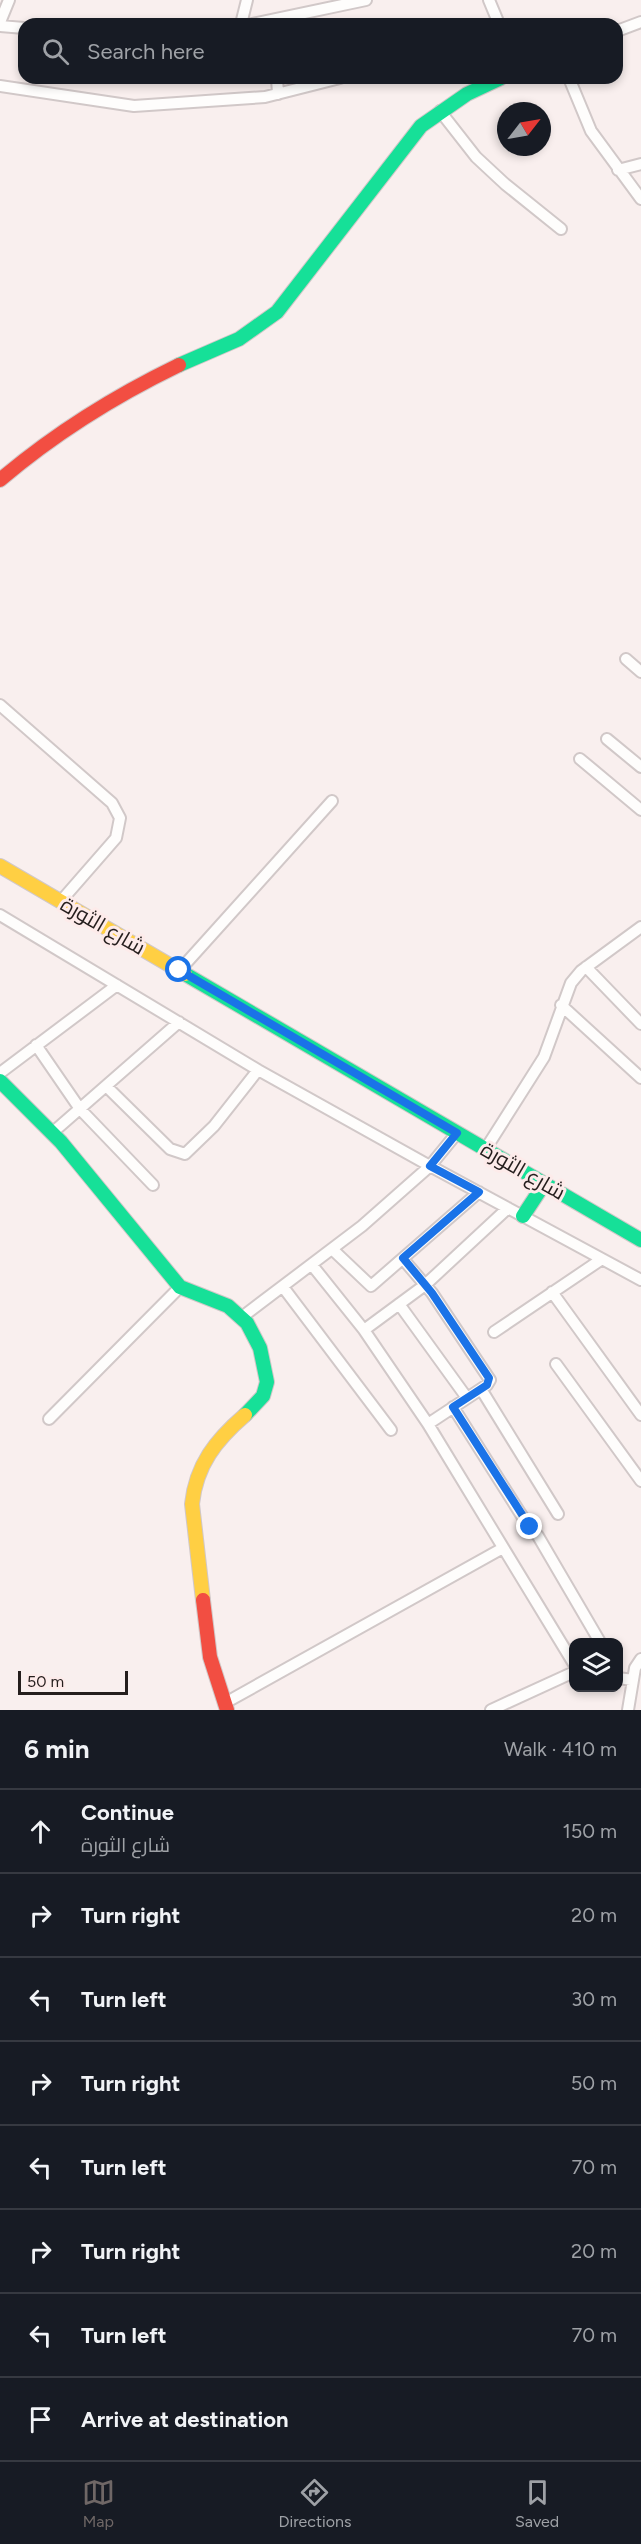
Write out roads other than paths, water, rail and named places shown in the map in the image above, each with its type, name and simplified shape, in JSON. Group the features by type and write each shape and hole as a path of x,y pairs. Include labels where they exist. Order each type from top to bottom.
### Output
{"street":[{"path":"9,0 0,24 18,27"},
{"path":"242,18 247,0"},
{"path":"289,18 366,0"},
{"path":"489,0 496,18"},
{"path":"623,30 641,22"},
{"path":"277,84 278,94"},
{"path":"0,86 134,106 265,97 317,84"},
{"path":"0,480 35,452 79,423 167,371 250,334 264,324 277,312 421,126 440,111 490,84"},
{"path":"571,84 591,131 641,199"},
{"path":"440,111 476,156 505,184 561,229"},
{"path":"618,170 641,164"},
{"path":"626,659 641,672"},
{"path":"0,705 111,803 120,818 116,838 61,902"},
{"path":"607,739 641,767"},
{"path":"580,759 641,810"},
{"path":"179,970 332,801"},
{"name":"شارع الثورة","path":"0,866 641,1240"},
{"path":"0,915 258,1070 641,1280"},
{"path":"485,1150 544,1057 561,1005 571,983 586,967 641,927"},
{"path":"586,967 641,1024"},
{"path":"0,1073 117,985"},
{"path":"561,1005 641,1078"},
{"path":"52,1133 179,1023"},
{"path":"36,1045 80,1109 153,1185"},
{"path":"106,1086 170,1149 185,1154 214,1126 258,1070"},
{"path":"0,1081 52,1133 180,1287 208,1295 242,1317 261,1351 268,1380 265,1393 210,1448 200,1462 193,1484 192,1504 210,1657 226,1707 503,1548"},
{"path":"242,1317 332,1249 430,1166 457,1133"},
{"path":"523,1216 544,1184"},
{"path":"332,1249 369,1286 479,1192"},
{"path":"364,1330 425,1285 508,1208"},
{"path":"403,1258 425,1285 489,1378 489,1382 481,1389 428,1424"},
{"path":"494,1332 602,1259"},
{"path":"312,1265 364,1330 428,1424 569,1657"},
{"path":"50,1419 180,1287"},
{"path":"283,1287 391,1430"},
{"path":"552,1292 641,1414"},
{"path":"399,1304 467,1398"},
{"path":"556,1364 641,1481"},
{"path":"481,1389 558,1514"},
{"path":"453,1407 538,1536 598,1638"},
{"path":"637,1710 628,1710 635,1668 641,1659"},
{"path":"491,1710 569,1674"},
{"path":"623,1678 633,1680"}]}
